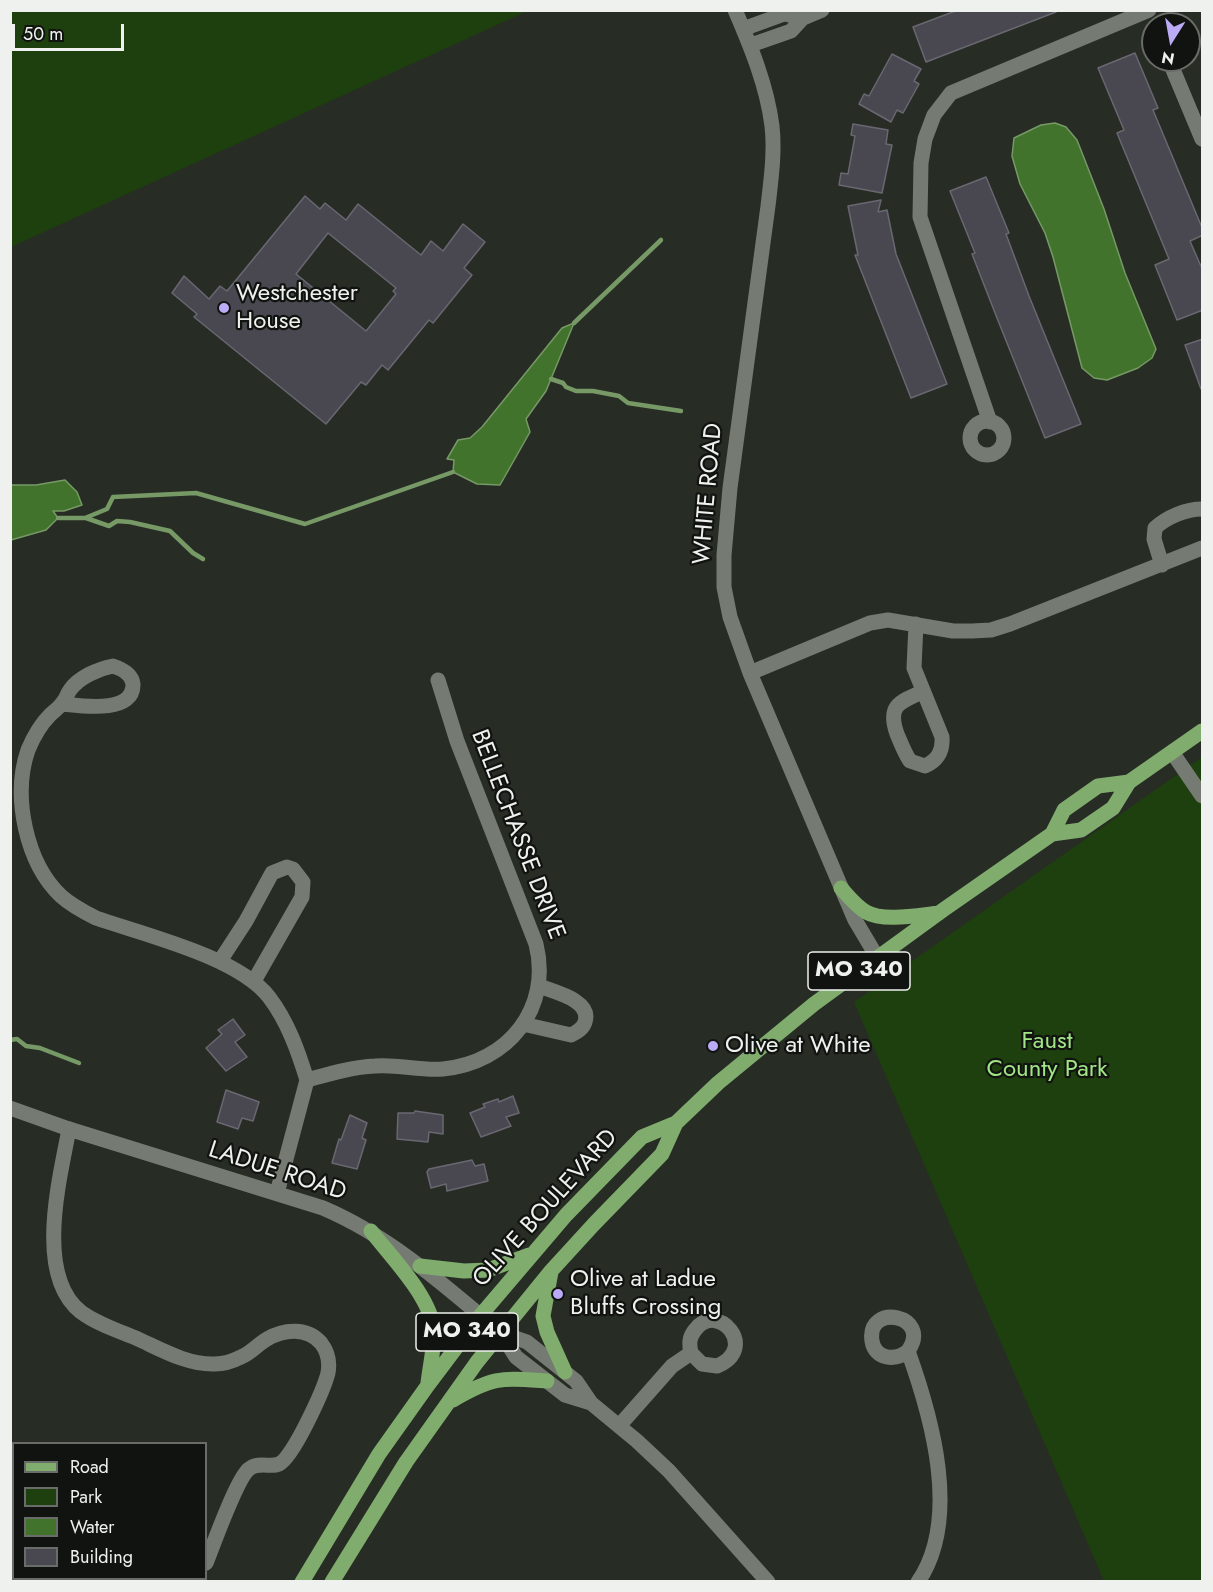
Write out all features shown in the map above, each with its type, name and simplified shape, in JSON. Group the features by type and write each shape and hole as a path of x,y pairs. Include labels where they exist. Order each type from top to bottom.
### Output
{"main road":[{"name":"OLIVE BOULEVARD","path":"302,1581 350,1500 428,1385 480,1316 532,1254 642,1137 676,1123 718,1083 766,1043 877,957 1053,834 1081,830 1113,808 1129,782 1203,731"},
{"name":"OLIVE BOULEVARD","path":"1053,834 1064,810 1098,786 1129,782"},
{"path":"841,888 854,903 871,914 894,917 939,914"},
{"name":"OLIVE BOULEVARD","path":"332,1581 372,1515 448,1403 551,1271 662,1154 676,1123"},
{"path":"371,1231 420,1295 430,1315 434,1331 428,1385"},
{"path":"420,1266 464,1271 488,1270 532,1254"},
{"path":"551,1271 543,1316 547,1332 565,1372"},
{"path":"448,1403 476,1386 492,1380 502,1378 547,1382"}],"street":[{"name":"WHITE ROAD","path":"735,10 751,45 772,126 772,160 768,206 738,420 724,555 724,587 730,617 750,673 855,920 877,957"},
{"path":"751,45 791,31 803,18 822,10"},
{"path":"743,29 784,14 803,18"},
{"path":"990,422 920,217 921,163 925,139 934,115 951,93 1103,29 1141,18"},
{"path":"1174,72 1203,139"},
{"path":"1161,565 1154,539 1155,528 1178,514 1193,509 1203,509"},
{"path":"750,673 870,623 888,620 953,631 991,630 1203,548"},
{"path":"916,624 914,669 942,737 943,746 936,759 925,766 909,760 892,722 893,712 897,706 902,701 922,692"},
{"name":"BELLECHASSE DRIVE","path":"307,1080 374,1066 397,1065 440,1070 481,1061 501,1048 523,1024 539,986 540,962 536,944 457,741 438,680"},
{"path":"63,704 48,717 28,750 23,771 22,814 28,839 48,882 69,903 96,918 220,961 254,981 269,996 283,1017 302,1061 307,1080 277,1193"},
{"path":"1172,752 1203,796"},
{"path":"220,961 272,873 287,867 293,870 303,882 302,897 254,981"},
{"path":"523,1024 571,1035 582,1029 585,1023 585,1012 578,1002 539,986"},
{"name":"LADUE ROAD","path":"10,1108 69,1129 323,1208 371,1231 420,1266 501,1333"},
{"path":"69,1129 53,1228 54,1247 61,1282 69,1299 80,1311 100,1323 198,1363 228,1363 243,1357 267,1339 280,1333 293,1331 305,1332 316,1338 324,1347 329,1359 327,1374 299,1440 286,1460 277,1465 261,1464 249,1469 240,1482 207,1561"},
{"path":"501,1333 527,1342 576,1381 591,1403 669,1471 768,1581"},
{"path":"501,1333 516,1357 547,1382 565,1395 591,1403"},
{"path":"908,1351 931,1434 941,1491 940,1524 935,1548 927,1568 918,1581"},
{"path":"619,1426 672,1366 691,1353"}],"green space":[{"path":"11,11 522,11 523,13 11,247"},
{"name":"Faust County Park","path":"1202,757 1202,1581 1104,1581 854,1002"}],"water":[{"path":"1055,123 1066,127 1077,140 1104,209 1125,273 1156,349 1152,358 1138,368 1107,380 1094,378 1082,368 1053,257 1045,233 1020,184 1012,156 1014,138 1041,125"},
{"path":"574,323 546,391 526,419 530,432 500,485 477,484 453,472 454,460 447,459 458,440 470,438 482,427 562,328"},
{"path":"65,480 77,492 82,505 64,511 53,511 58,518 46,530 11,540 11,485 36,485"}],"building":[{"path":"958,10 1056,10 1056,12 926,62 913,27"},
{"path":"1135,53 1158,108 1153,110 1203,230 1203,235 1190,241 1203,271 1203,310 1177,320 1155,265 1169,259 1117,133 1124,130 1098,68"},
{"path":"892,54 921,69 914,81 919,84 903,113 897,110 891,122 859,104 864,94 869,96"},
{"path":"853,124 888,130 886,144 892,145 882,193 839,185 841,173 848,174 855,136 851,135"},
{"path":"986,177 1009,233 1006,234 1029,296 1081,424 1045,438 972,254 975,253 950,191"},
{"name":"Westchester House","path":"305,196 320,209 325,203 346,220 358,204 421,255 431,241 443,251 463,224 485,242 464,268 472,275 433,323 429,320 388,370 382,365 366,385 361,382 326,424 194,317 197,314 172,293 184,276 209,299 220,286 227,291","holes":["328,233 396,288 393,291 396,294 366,331 296,274"]},
{"path":"881,200 878,212 887,210 896,254 947,384 911,398 855,255 858,255 848,206"},
{"path":"1203,339 1203,389 1201,389 1185,345"},
{"path":"233,1019 245,1035 235,1042 247,1057 226,1071 206,1048 222,1034 218,1030"},
{"path":"226,1090 259,1102 253,1121 242,1118 238,1129 217,1122"},
{"path":"513,1096 519,1113 506,1117 511,1126 481,1137 470,1113 485,1107 483,1104 498,1099 499,1102"},
{"path":"415,1111 443,1115 443,1134 429,1132 428,1142 397,1139 398,1113 414,1113"},
{"path":"350,1115 367,1123 362,1138 366,1140 357,1169 332,1163 339,1139 341,1140"},
{"path":"472,1160 475,1166 484,1164 488,1181 447,1191 446,1184 431,1188 427,1172 429,1169"}],"waterway":[{"path":"574,323 661,240"},
{"path":"551,379 576,391 593,391 619,396 628,403 681,411"},
{"path":"58,518 85,518 107,509 113,497 196,493 305,524 453,472"},
{"path":"86,518 109,526 117,521 130,522 170,531 193,553 203,559"},
{"path":"10,1040 17,1039 26,1046 40,1048 79,1063"}],"place":[{"name":"Westchester House","path":"224,308"},
{"name":"Olive at White","path":"713,1046"},
{"name":"Olive at Ladue Bluffs Crossing","path":"558,1294"}]}
